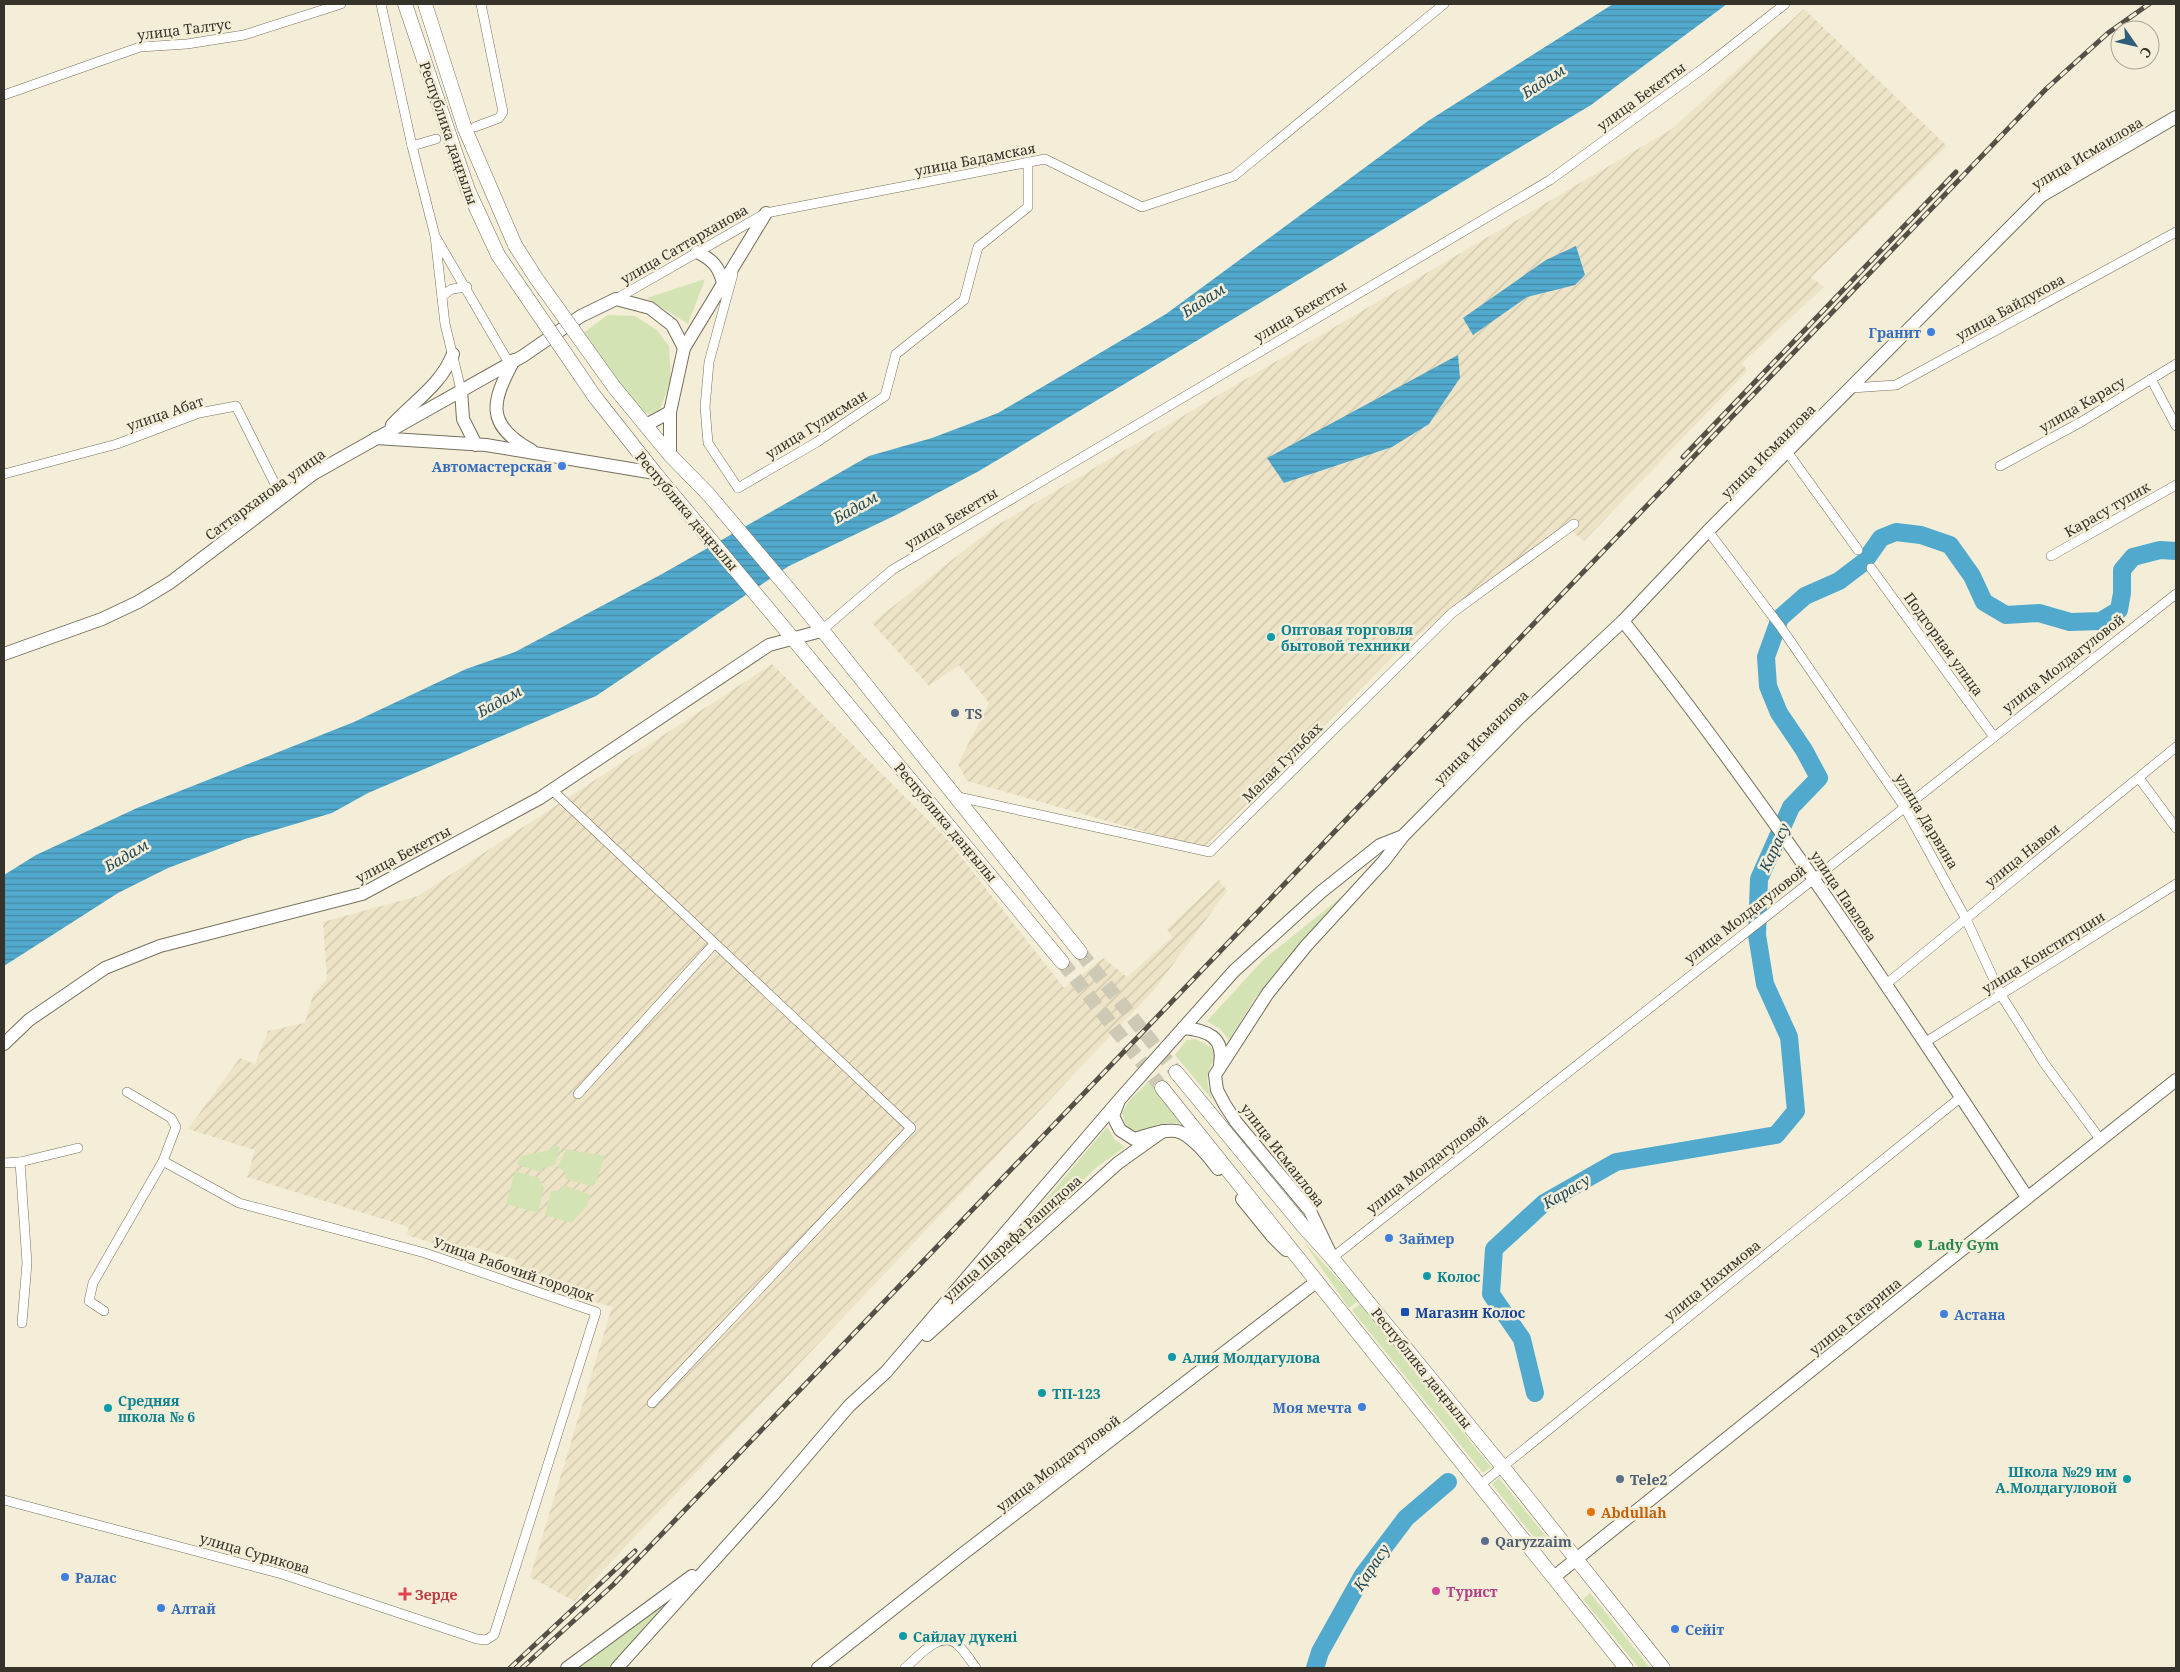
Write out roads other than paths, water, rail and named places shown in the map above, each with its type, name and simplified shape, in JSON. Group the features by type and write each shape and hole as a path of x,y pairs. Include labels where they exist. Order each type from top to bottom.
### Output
{"main road":[{"name":"Республика даңғылы","path":"405,4 468,190 498,255 595,397 655,473 1062,962"},
{"name":"Республика даңғылы","path":"425,4 465,129 515,245 536,278 614,387 670,455 711,498 818,626 1080,952"},
{"name":"улица Исмаилова","path":"1332,1258 1310,1211 1225,1106 1217,1090 1215,1075 1220,1064 1268,993 1306,946 1384,861 1404,836 1518,720 1623,621 1708,531 1788,453 2042,196 2176,117"},
{"path":"670,455 670,412 684,348 766,213"},
{"path":"697,252 710,258 719,270 723,284"},
{"path":"616,298 650,308 672,325 684,348"},
{"name":"Саттарханова улица","path":"4,654 102,619 138,602 171,582 313,474 512,362 581,316 616,298"},
{"path":"380,436 407,408 430,389 447,370 453,354"},
{"path":"512,362 499,388 496,409 501,428 519,444 537,454"},
{"path":"461,390 463,419 476,445"},
{"path":"646,425 670,412"},
{"path":"380,436 476,445 655,473"},
{"name":"улица Павлова","path":"1623,621 1669,680 1814,878 2027,1198"},
{"name":"улица Бекетты","path":"4,1044 29,1020 105,968 160,946 362,894 552,790 769,645 818,626"},
{"name":"улица Исмаилова","path":"1120,1099 1234,971 1321,892 1380,845 1404,836"},
{"path":"1183,1028 1207,1032 1219,1042 1222,1053 1220,1064"},
{"name":"Республика даңғылы","path":"1176,1072 1303,1226 1332,1258 1502,1466 1663,1668"},
{"name":"улица Гагарина","path":"1554,1577 2100,1138 2176,1080"},
{"name":"Республика даңғылы","path":"1162,1088 1626,1668"},
{"path":"1120,1099 1113,1116 1120,1130 1134,1139 1163,1131 1177,1130 1199,1146 1272,1236 1313,1276"},
{"name":"улица Шарафа Рашидова","path":"886,1372 1120,1099"},
{"name":"улица Шарафа Рашидова","path":"714,1559 772,1496 849,1406 1118,1163 1163,1131"},
{"name":"улица Молдагуловой","path":"823,1667 1313,1276"},
{"path":"568,1668 714,1559"},
{"path":"617,1668 714,1559"}],"street":[{"name":"улица Талтус","path":"4,95 140,47 187,44 244,35 340,4"},
{"path":"381,4 412,146 435,236 445,324 461,390"},
{"path":"475,127 499,118 503,112 481,4"},
{"name":"улица Бадамская","path":"766,213 1045,159 1142,207 1234,176 1444,4"},
{"name":"улица Бекетты","path":"818,626 892,570 1550,180 1705,67 1785,4"},
{"path":"412,146 436,139"},
{"name":"улица Гулисман","path":"735,264 709,362 705,407 708,443 738,488 817,442 886,396 896,354 964,300 978,247 1028,207 1028,162"},
{"name":"улица Саттарханова","path":"616,298 766,213"},
{"name":"улица Байдукова","path":"1851,388 1896,385 2176,232"},
{"path":"435,236 512,362"},
{"path":"442,296 452,290 467,287"},
{"name":"улица Карасу","path":"2000,466 2081,422 2176,364"},
{"path":"2151,379 2176,426"},
{"name":"улица Абат","path":"4,474 117,444 199,413 236,406 282,498"},
{"path":"1788,453 1858,550"},
{"name":"Карасу тупик","path":"2050,556 2176,485"},
{"name":"Малая Гульбах","path":"954,796 1210,852 1452,614 1574,524"},
{"name":"улица Дарвина","path":"1708,531 1780,626 1905,808 1966,919 2001,995 2044,1063 2100,1138"},
{"name":"Подгорная улица","path":"1871,568 1994,737"},
{"name":"улица Молдагуловой","path":"1332,1258 2176,594"},
{"name":"улица Навои","path":"1885,984 2176,748"},
{"path":"2139,778 2176,828"},
{"path":"552,790 911,1128 652,1403"},
{"name":"улица Конституции","path":"1924,1043 2176,884"},
{"path":"578,1094 714,944"},
{"path":"104,1311 89,1301 93,1283 163,1161 176,1127 170,1118 126,1092"},
{"name":"улица Нахимова","path":"1480,1485 1961,1097"},
{"path":"4,1163 20,1162 78,1148"},
{"name":"Улица Рабочий городок","path":"163,1161 239,1203 425,1252 596,1312 494,1635"},
{"path":"20,1162 27,1263 22,1323"},
{"name":"улица Сурикова","path":"4,1500 282,1574 477,1639 486,1640 494,1635"},
{"path":"905,1668 940,1640 947,1639 956,1642 976,1668"}],"water":[{"name":"Бадам","path":"1613,4 1727,4 1591,105 979,471 896,515 789,566 596,696 368,793 332,813 245,839 168,868 118,893 4,966 4,875 36,855 137,808 354,722 466,669 515,652 662,574 869,456 932,438 998,413 1166,314 1428,121"},
{"path":"1576,246 1585,275 1575,285 1527,297 1473,335 1463,318 1546,260"},
{"path":"1458,355 1460,378 1429,424 1392,447 1284,483 1267,458"}],"waterway":[{"name":"Карасу","path":"1535,1393 1522,1339 1491,1294 1494,1249 1544,1203 1616,1162 1776,1135 1796,1111 1789,1037 1765,984 1757,935 1759,879 1791,807 1819,778 1804,750 1779,713 1768,686 1766,657 1780,618 1805,596 1839,581 1864,562 1881,538 1896,532 1921,535 1950,545 1972,576 1984,602 2006,615 2039,613 2070,622 2101,621 2119,610 2122,593 2122,570 2133,557 2160,550 2176,551"},
{"name":"Қарасу","path":"1315,1668 1320,1652 1363,1575 1406,1518 1448,1482"}],"tunnel":[{"path":"1080,952 1176,1072"},
{"path":"1062,962 1162,1088"}],"railway":[{"path":"522,1668 613,1585 2046,89 2108,33 2149,4"},
{"path":"1683,457 1956,172"},
{"path":"510,1668 635,1551"}],"place":[{"name":"Гранит","path":"1931,332"},
{"name":"Автомастерская","path":"562,466"},
{"name":"Оптовая торговля бытовой техники","path":"1271,637"},
{"name":"TS","path":"955,713"},
{"name":"Займер","path":"1389,1238"},
{"name":"Lady Gym","path":"1918,1244"},
{"name":"Колос","path":"1427,1276"},
{"name":"Магазин Колос","path":"1405,1312"},
{"name":"Астана","path":"1944,1314"},
{"name":"Алия Молдагулова","path":"1172,1357"},
{"name":"ТП-123","path":"1042,1393"},
{"name":"Моя мечта","path":"1362,1407"},
{"name":"Средняя школа № 6","path":"108,1408"},
{"name":"Tele2","path":"1620,1479"},
{"name":"Школа №29 им А.Молдагуловой","path":"2127,1479"},
{"name":"Аbdullah","path":"1591,1512"},
{"name":"Qaryzzaim","path":"1485,1541"},
{"name":"Ралас","path":"65,1577"},
{"name":"Турист","path":"1436,1591"},
{"name":"Зерде","path":"405,1594"},
{"name":"Алтай","path":"161,1608"},
{"name":"Сейіт","path":"1675,1629"},
{"name":"Сайлау дүкені","path":"903,1636"}]}
